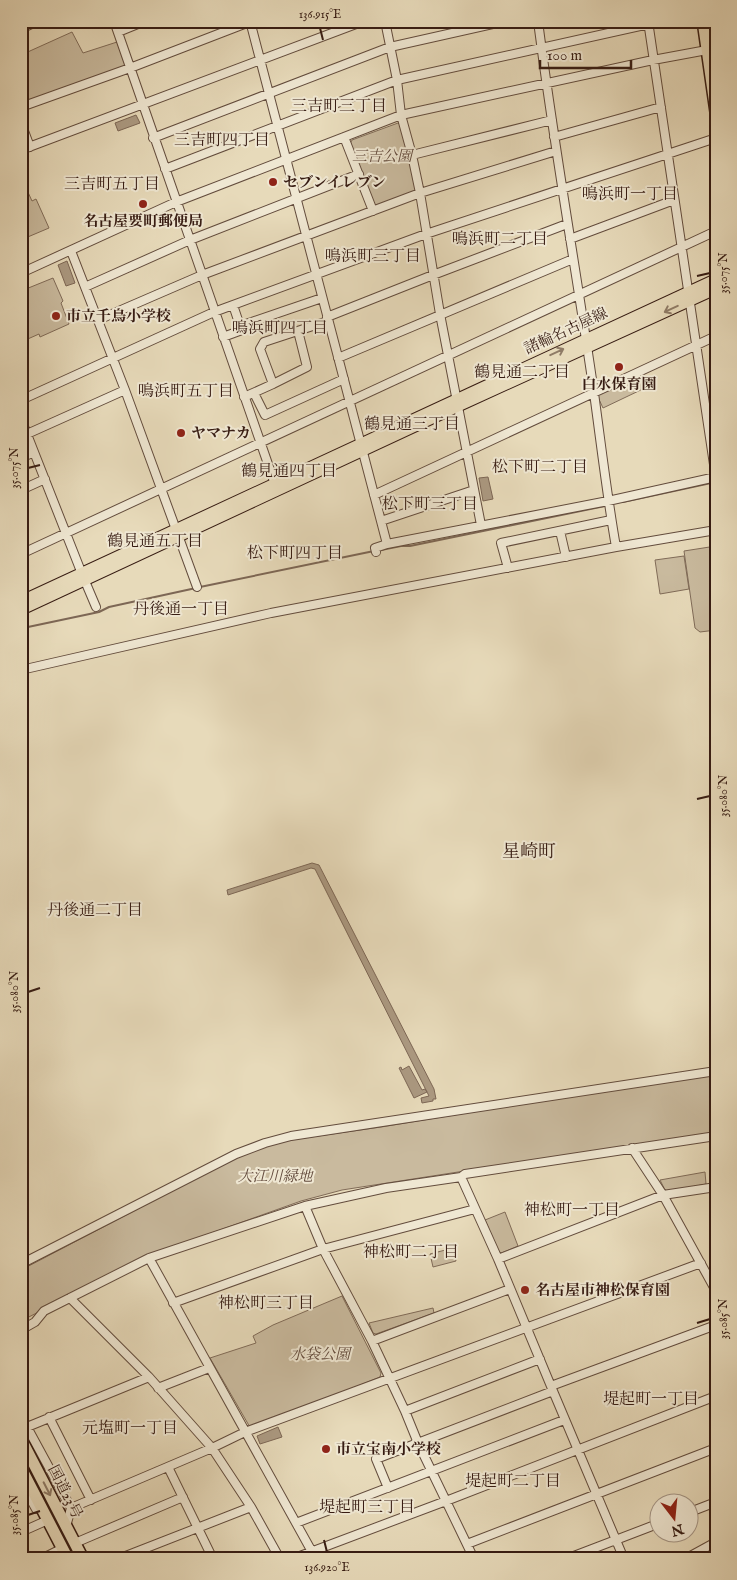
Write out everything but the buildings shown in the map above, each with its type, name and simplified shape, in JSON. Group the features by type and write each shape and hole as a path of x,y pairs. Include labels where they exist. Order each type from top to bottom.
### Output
{"highway":[{"path":"703,21 711,48 716,112"},
{"path":"714,21 716,32"},
{"name":"国道23号","path":"21,1439 83,1559"},
{"name":"国道23号","path":"21,1468 45,1518 68,1559"}],"main road":[{"name":"諸輪名古屋線","path":"21,602 83,577 177,534 688,296 716,279"},
{"name":"諸輪名古屋線","path":"688,296 716,289"},
{"name":"諸輪名古屋線","path":"21,610 83,577"}],"street":[{"path":"21,29 38,21"},
{"path":"114,21 153,138 276,487"},
{"path":"118,32 145,21"},
{"path":"21,150 364,21"},
{"path":"385,21 401,115 420,193 440,314 481,525"},
{"path":"153,138 390,47 506,21"},
{"path":"538,21 616,547"},
{"path":"21,107 251,22 268,94 388,544"},
{"path":"165,168 396,80 648,23 716,477 608,501 388,544 375,548 375,551"},
{"path":"21,273 176,202 401,115 711,48"},
{"path":"554,136 661,107"},
{"path":"412,155 552,120"},
{"path":"21,123 30,147"},
{"path":"344,137 374,210"},
{"path":"21,400 214,312 426,234 716,138"},
{"path":"98,320 202,275 420,193 556,152"},
{"path":"85,287 190,240 359,174"},
{"path":"570,239 674,200"},
{"path":"273,384 260,350 264,342 298,331 433,274 567,224"},
{"path":"21,554 716,231"},
{"path":"71,251 125,390 197,587"},
{"path":"338,358 573,259"},
{"path":"240,326 322,298"},
{"path":"223,337 242,330 233,305"},
{"path":"244,397 307,367 298,331"},
{"path":"374,495 716,336"},
{"path":"254,393 265,415 344,379"},
{"path":"27,434 125,390"},
{"path":"21,419 96,607"},
{"path":"21,458 34,452"},
{"path":"21,490 45,479"},
{"path":"382,521 474,490"},
{"path":"508,568 501,543 611,520"},
{"path":"21,670 271,613 616,547 716,530"},
{"path":"560,531 566,557"},
{"path":"21,1264 236,1154 265,1143 291,1136 716,1071"},
{"path":"21,1330 35,1322 44,1311 149,1258 305,1206 386,1188 716,1136"},
{"path":"632,1148 663,1195 716,1291"},
{"path":"461,1177 540,1359 564,1420 598,1494 624,1559"},
{"path":"498,1260 663,1195 716,1188"},
{"path":"305,1206 323,1249 372,1341 388,1378 405,1410 418,1443 474,1559"},
{"path":"174,1303 323,1249 475,1209"},
{"path":"149,1258 316,1559"},
{"path":"71,1508 245,1432 701,1263"},
{"path":"372,1341 510,1289"},
{"path":"70,1298 149,1377 212,1448 250,1507 280,1559"},
{"path":"388,1488 376,1459 552,1388 716,1325"},
{"path":"405,1410 540,1359"},
{"path":"158,1388 209,1368"},
{"path":"27,1427 149,1377"},
{"path":"292,1559 716,1396"},
{"path":"21,1416 71,1508 66,1527"},
{"path":"49,1418 91,1500"},
{"path":"296,1523 564,1420"},
{"path":"467,1544 716,1448"},
{"path":"168,1467 198,1527 210,1558"},
{"path":"21,1482 45,1518 21,1532"},
{"path":"74,1543 183,1497"},
{"path":"700,1508 716,1502"},
{"path":"118,1559 250,1507"},
{"path":"566,1559 650,1527"},
{"path":"685,1559 716,1542"},
{"path":"41,1559 63,1548"},
{"path":"709,1559 716,1555"}],"green space":[{"path":"72,32 83,53 117,42 126,65 125,68 26,104 21,97 21,55"},
{"name":"三吉公園","path":"398,123 402,126 416,189 414,193 377,207 374,205 350,144 352,140"},
{"path":"21,177 32,201 36,199 49,228 23,239 24,243 21,245"},
{"path":"53,278 63,301 61,303 69,324 40,337 39,334 21,342 21,291"},
{"path":"641,373 647,387 603,408 596,393"},
{"path":"716,546 716,630 700,632 695,628 684,551"},
{"path":"684,556 689,589 660,594 655,560"},
{"name":"大江川緑地","path":"716,1072 716,1132 342,1190 301,1201 150,1255 21,1321 21,1270 237,1157 266,1146 290,1140 381,1127"},
{"path":"705,1172 706,1184 666,1192 660,1180"},
{"path":"505,1212 518,1246 499,1254 485,1220"},
{"path":"453,1248 456,1261 433,1267 430,1254"},
{"name":"水袋公園","path":"342,1296 381,1373 380,1377 251,1429 210,1358 256,1343 253,1336 273,1325"},
{"path":"433,1308 434,1313 376,1334 373,1333 369,1323"}],"shaded area":[{"path":"136,115 140,123 118,131 115,123"},
{"path":"67,261 75,283 66,286 58,265"},
{"path":"488,477 493,499 483,501 479,478"},
{"path":"312,863 319,865 434,1089 436,1099 433,1099 433,1101 422,1103 421,1098 429,1096 315,869 311,868 228,895 227,890"},
{"path":"409,1066 422,1090 425,1089 427,1092 414,1098 399,1068 401,1067 402,1070"},
{"path":"278,1427 282,1437 260,1444 257,1436"}],"waterway":[{"path":"623,502 711,483"},
{"path":"381,550 410,546 605,506"},
{"path":"200,587 374,551"},
{"path":"28,627 196,588"}],"railway":[{"path":"696,1559 716,1549"}],"place":[{"name":"セブンイレブン","path":"273,182"},
{"name":"名古屋要町郵便局","path":"143,204"},
{"name":"市立千鳥小学校","path":"56,316"},
{"name":"白水保育園","path":"619,367"},
{"name":"ヤマナカ","path":"181,433"},
{"name":"名古屋市神松保育園","path":"525,1290"},
{"name":"市立宝南小学校","path":"326,1449"}],"district":[{"name":"三吉町三丁目","path":"339,107"},
{"name":"三吉町四丁目","path":"222,141"},
{"name":"三吉町五丁目","path":"112,185"},
{"name":"鳴浜町一丁目","path":"630,195"},
{"name":"鳴浜町二丁目","path":"500,240"},
{"name":"鳴浜町三丁目","path":"373,257"},
{"name":"鳴浜町四丁目","path":"280,329"},
{"name":"鶴見通二丁目","path":"522,373"},
{"name":"鳴浜町五丁目","path":"186,392"},
{"name":"鶴見通三丁目","path":"412,425"},
{"name":"松下町二丁目","path":"540,468"},
{"name":"鶴見通四丁目","path":"289,472"},
{"name":"松下町三丁目","path":"430,505"},
{"name":"鶴見通五丁目","path":"155,542"},
{"name":"松下町四丁目","path":"295,554"},
{"name":"丹後通一丁目","path":"181,610"},
{"name":"星崎町","path":"529,852"},
{"name":"丹後通二丁目","path":"95,911"},
{"name":"神松町一丁目","path":"572,1211"},
{"name":"神松町二丁目","path":"411,1253"},
{"name":"神松町三丁目","path":"266,1304"},
{"name":"堤起町一丁目","path":"651,1400"},
{"name":"元塩町一丁目","path":"130,1429"},
{"name":"堤起町二丁目","path":"513,1482"},
{"name":"堤起町三丁目","path":"367,1508"}]}
